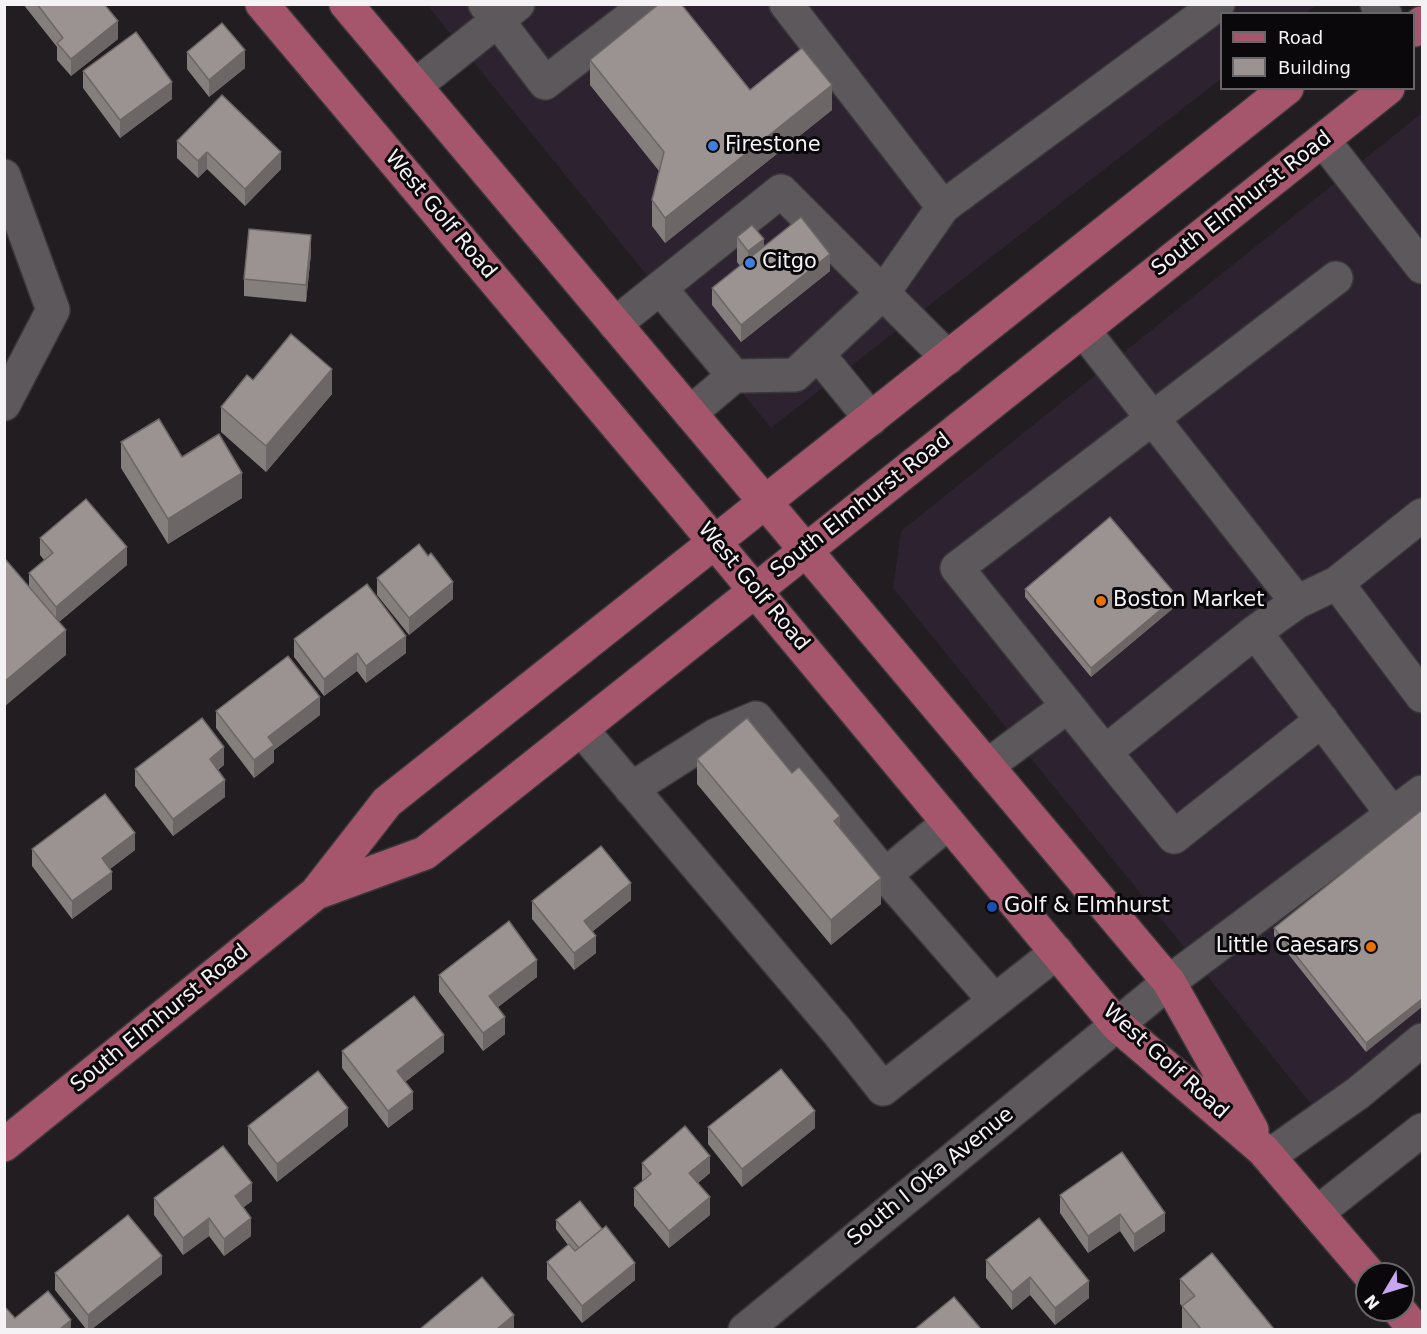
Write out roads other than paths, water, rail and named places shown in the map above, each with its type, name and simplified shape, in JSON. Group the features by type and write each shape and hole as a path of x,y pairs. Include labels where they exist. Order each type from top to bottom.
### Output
{"main road":[{"name":"West Golf Road","path":"262,4 715,542 1117,1025 1266,1153 1359,1262"},
{"name":"West Golf Road","path":"346,4 1169,982 1266,1153"},
{"name":"South Elmhurst Road","path":"4,1145 316,893 387,802 1284,90"},
{"name":"South Elmhurst Road","path":"316,893 425,853 1386,90"}],"street":[{"path":"415,86 500,10 545,83 648,4"},
{"path":"786,4 943,207"},
{"path":"690,413 734,376 795,375 883,293 943,207 1218,4"},
{"path":"1323,140 1422,267"},
{"path":"4,176 53,310 4,404"},
{"path":"615,324 781,191 948,358"},
{"path":"1322,720 1174,837 957,568 1336,278"},
{"path":"660,288 734,376"},
{"path":"1083,330 1297,602"},
{"path":"818,354 871,419"},
{"path":"1105,752 1255,632 1297,602 1337,583 1422,515"},
{"path":"1337,583 1422,696"},
{"path":"1255,632 1393,815"},
{"path":"987,766 1068,706"},
{"path":"631,789 716,735 756,718 885,875 995,1001"},
{"path":"581,729 830,1022 883,1089 1057,952"},
{"name":"South I Oka Avenue","path":"745,1329 1169,982 1422,792"},
{"path":"885,875 948,823"},
{"path":"1266,1153 1358,1093 1422,1040"},
{"path":"1317,1213 1422,1131"}],"place":[{"name":"Firestone","path":"713,146"},
{"name":"Citgo","path":"750,263"},
{"name":"Boston Market","path":"1101,601"},
{"name":"Golf & Elmhurst","path":"992,907"},
{"name":"Little Caesars","path":"1371,947"}]}
